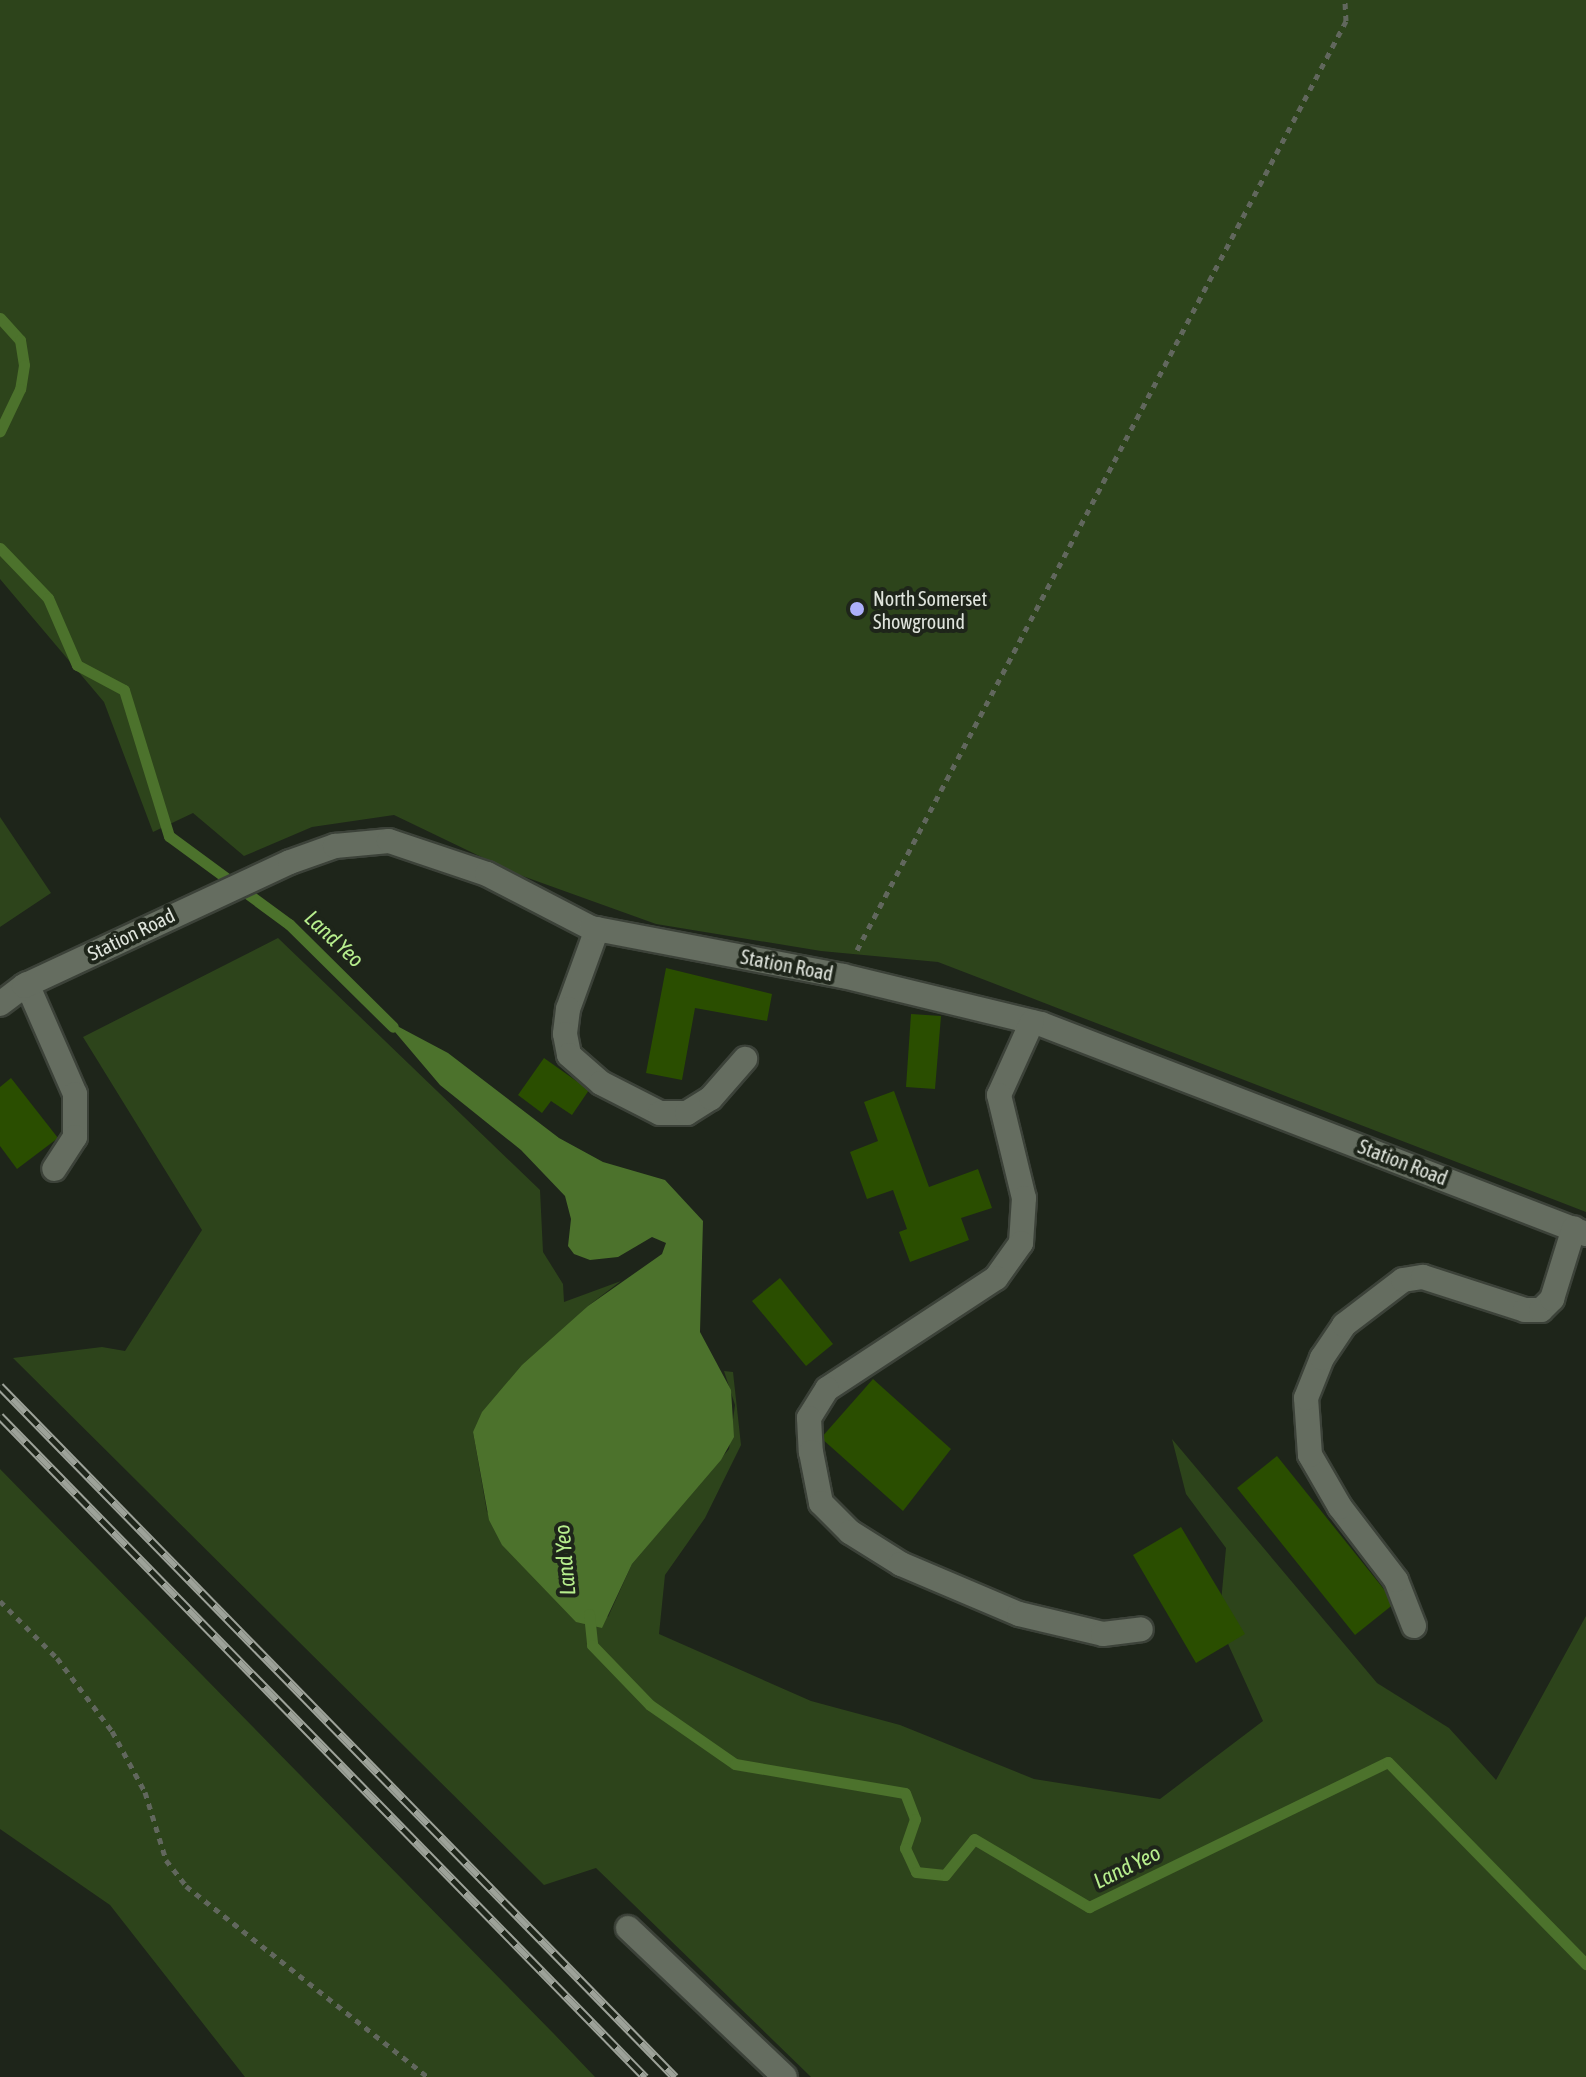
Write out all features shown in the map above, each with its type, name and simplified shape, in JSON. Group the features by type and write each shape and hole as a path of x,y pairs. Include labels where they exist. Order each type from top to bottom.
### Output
{"street":[{"name":"Station Road","path":"1,1001 27,984 206,898 290,862 335,846 389,841 487,874 597,929 843,976 1032,1022 1580,1231"},
{"path":"597,929 567,1022 569,1055 579,1064 630,1100 660,1113 687,1113 711,1098 745,1059"},
{"path":"27,984 75,1094 75,1137 54,1169"},
{"path":"1032,1022 999,1095 1024,1198 1021,1243 996,1278 827,1389 809,1418 811,1452 821,1503 850,1532 901,1564 1019,1614 1103,1634 1141,1629"},
{"path":"1414,1626 1396,1580 1340,1507 1310,1455 1306,1398 1322,1358 1344,1325 1403,1280 1423,1277 1525,1310 1541,1310 1552,1299 1580,1231"},
{"path":"628,1928 785,2077"}],"path":[{"path":"843,976 1346,21 1345,0"},
{"path":"0,1601 57,1658 112,1731 145,1792 166,1860 186,1886 428,2077"}],"shaded area":[{"name":"North Somerset Showground","path":"0,0 1586,0 1586,1212 938,962 821,951 656,924 517,874 394,815 312,827 244,856 193,813 153,832 104,702 0,579"},
{"path":"0,817 51,893 0,927"},
{"path":"278,938 540,1190 543,1252 563,1284 564,1302 621,1281 588,1306 473,1432 487,1512 608,1617 632,1564 729,1449 735,1405 724,1371 733,1372 741,1445 705,1518 665,1575 659,1634 811,1701 900,1725 1034,1779 1160,1799 1263,1721 1219,1624 1226,1548 1186,1494 1172,1439 1377,1683 1449,1728 1496,1780 1586,1616 1586,2077 811,2077 596,1868 544,1885 13,1358 102,1347 125,1351 202,1230 83,1037"},
{"path":"0,1469 595,2077 245,2077 110,1905 0,1829"}],"water":[{"path":"384,1019 448,1053 559,1138 603,1162 665,1180 703,1221 700,1332 731,1390 734,1437 721,1460 632,1564 602,1628 576,1622 502,1545 489,1520 473,1432 482,1412 522,1365 588,1306 662,1254 666,1243 652,1237 618,1257 590,1260 574,1254 568,1246 571,1219 565,1196 521,1150 440,1085"}],"building":[{"path":"666,968 772,994 767,1021 695,1008 682,1080 646,1073"},
{"path":"911,1014 941,1016 935,1089 906,1087"},
{"path":"544,1058 589,1090 572,1115 551,1101 542,1113 518,1095"},
{"path":"11,1078 58,1138 17,1169 0,1146 0,1087"},
{"path":"894,1091 929,1187 978,1169 992,1208 961,1218 969,1240 910,1262 899,1232 907,1229 893,1190 867,1199 850,1152 878,1141 864,1102"},
{"path":"780,1278 833,1344 806,1366 752,1301"},
{"path":"873,1379 951,1449 903,1511 821,1438"},
{"path":"1277,1456 1395,1603 1355,1635 1237,1488"},
{"path":"1181,1527 1245,1634 1196,1663 1133,1555"}],"waterway":[{"name":"Land Yeo","path":"0,318 20,340 24,365 20,389 0,431"},
{"name":"Land Yeo","path":"0,548 48,598 77,665 124,690 169,836 289,924 393,1027"},
{"name":"Land Yeo","path":"589,1614 592,1645 650,1705 735,1764 905,1793 915,1819 905,1848 916,1872 945,1875 974,1839 1089,1907 1388,1762 1586,1964"}],"railway":[{"path":"0,1386 675,2077"},
{"path":"0,1416 645,2077"}],"place":[{"name":"North Somerset Showground","path":"857,609"}]}
